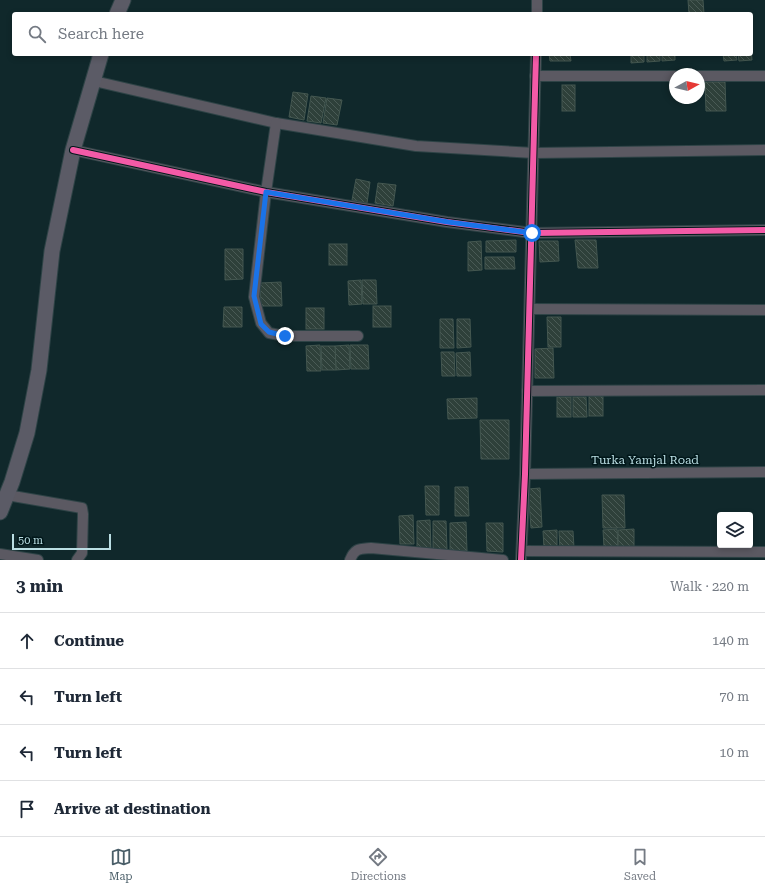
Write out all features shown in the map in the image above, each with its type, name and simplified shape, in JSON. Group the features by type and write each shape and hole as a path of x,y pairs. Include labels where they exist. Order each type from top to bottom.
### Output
{"main road":[{"path":"118,12 123,0"},
{"path":"0,512 12,482 27,433 39,370 52,251 73,150 100,56"}],"street":[{"path":"537,0 537,12"},
{"path":"536,56 522,556 765,552"},
{"path":"535,76 669,76"},
{"path":"705,76 765,76"},
{"path":"94,81 276,123 416,146 534,153 765,150"},
{"path":"276,123 266,192 254,296 261,324 269,332 285,336 358,336"},
{"path":"73,150 266,192 448,222 532,233 765,230"},
{"path":"530,309 765,310"},
{"path":"527,391 765,390"},
{"name":"Turka Yamjal Road","path":"525,474 765,472"},
{"path":"7,495 82,508 82,553 77,560"},
{"path":"350,560 353,552 360,549 371,548 503,560"},
{"path":"0,554 38,560"}],"building":[{"path":"688,0 703,0 704,12 689,12"},
{"path":"549,56 570,56 571,61 550,61"},
{"path":"631,56 644,56 644,62 631,63"},
{"path":"647,56 660,56 660,61 647,62"},
{"path":"662,56 675,56 675,60 662,61"},
{"path":"723,56 736,56 737,60 724,61"},
{"path":"738,56 752,56 752,60 739,61"},
{"path":"705,82 725,82 726,111 706,111"},
{"path":"562,85 575,85 575,111 562,111"},
{"path":"293,92 308,94 304,120 289,117"},
{"path":"311,96 326,98 321,123 307,121"},
{"path":"327,98 342,100 337,125 323,123"},
{"path":"356,179 370,182 367,203 352,200"},
{"path":"378,183 396,185 393,206 375,203"},
{"path":"516,240 516,252 486,252 486,241"},
{"path":"575,240 596,240 598,268 578,268"},
{"path":"481,241 482,270 468,271 468,242"},
{"path":"539,241 558,241 559,261 540,262"},
{"path":"329,244 347,244 347,265 329,265"},
{"path":"225,249 243,249 243,279 225,280"},
{"path":"485,257 514,257 515,269 485,269"},
{"path":"361,280 362,304 349,305 348,281"},
{"path":"362,280 376,280 377,304 363,304"},
{"path":"281,282 282,306 261,306 260,283"},
{"path":"373,306 391,306 391,327 373,327"},
{"path":"224,307 242,307 242,327 223,327"},
{"path":"306,308 324,308 324,329 306,329"},
{"path":"547,317 561,317 561,347 548,347"},
{"path":"440,319 453,319 454,348 440,348"},
{"path":"457,319 470,319 471,347 457,348"},
{"path":"320,345 321,371 307,371 306,346"},
{"path":"349,345 350,369 336,370 335,346"},
{"path":"350,345 368,345 369,369 351,369"},
{"path":"321,346 335,346 336,370 322,370"},
{"path":"553,348 554,378 535,378 535,349"},
{"path":"441,352 454,352 455,376 442,376"},
{"path":"470,352 471,376 457,376 456,353"},
{"path":"589,396 603,396 603,416 589,416"},
{"path":"557,397 571,397 571,417 557,417"},
{"path":"573,397 586,397 587,417 573,417"},
{"path":"477,398 477,418 448,419 447,399"},
{"path":"480,420 509,420 509,459 481,459"},
{"path":"425,486 439,486 439,515 426,515"},
{"path":"455,487 468,487 469,516 455,516"},
{"path":"540,488 542,527 531,528 528,489"},
{"path":"602,495 624,495 625,528 603,528"},
{"path":"413,515 414,544 400,544 399,516"},
{"path":"430,520 431,549 417,549 417,521"},
{"path":"433,521 446,521 447,550 433,550"},
{"path":"466,522 467,551 450,550 450,523"},
{"path":"486,523 503,523 503,552 487,551"},
{"path":"617,529 618,547 604,547 603,530"},
{"path":"634,529 634,548 618,548 618,530"},
{"path":"557,530 557,548 544,548 543,531"},
{"path":"559,531 573,531 574,548 560,549"}],"cycle path":[{"path":"521,560 525,474 536,56"},
{"path":"73,150 266,192 447,222 532,233 765,230"}],"route":[{"path":"285,336 269,332 261,324 254,296 266,192 448,222 532,233"}]}
